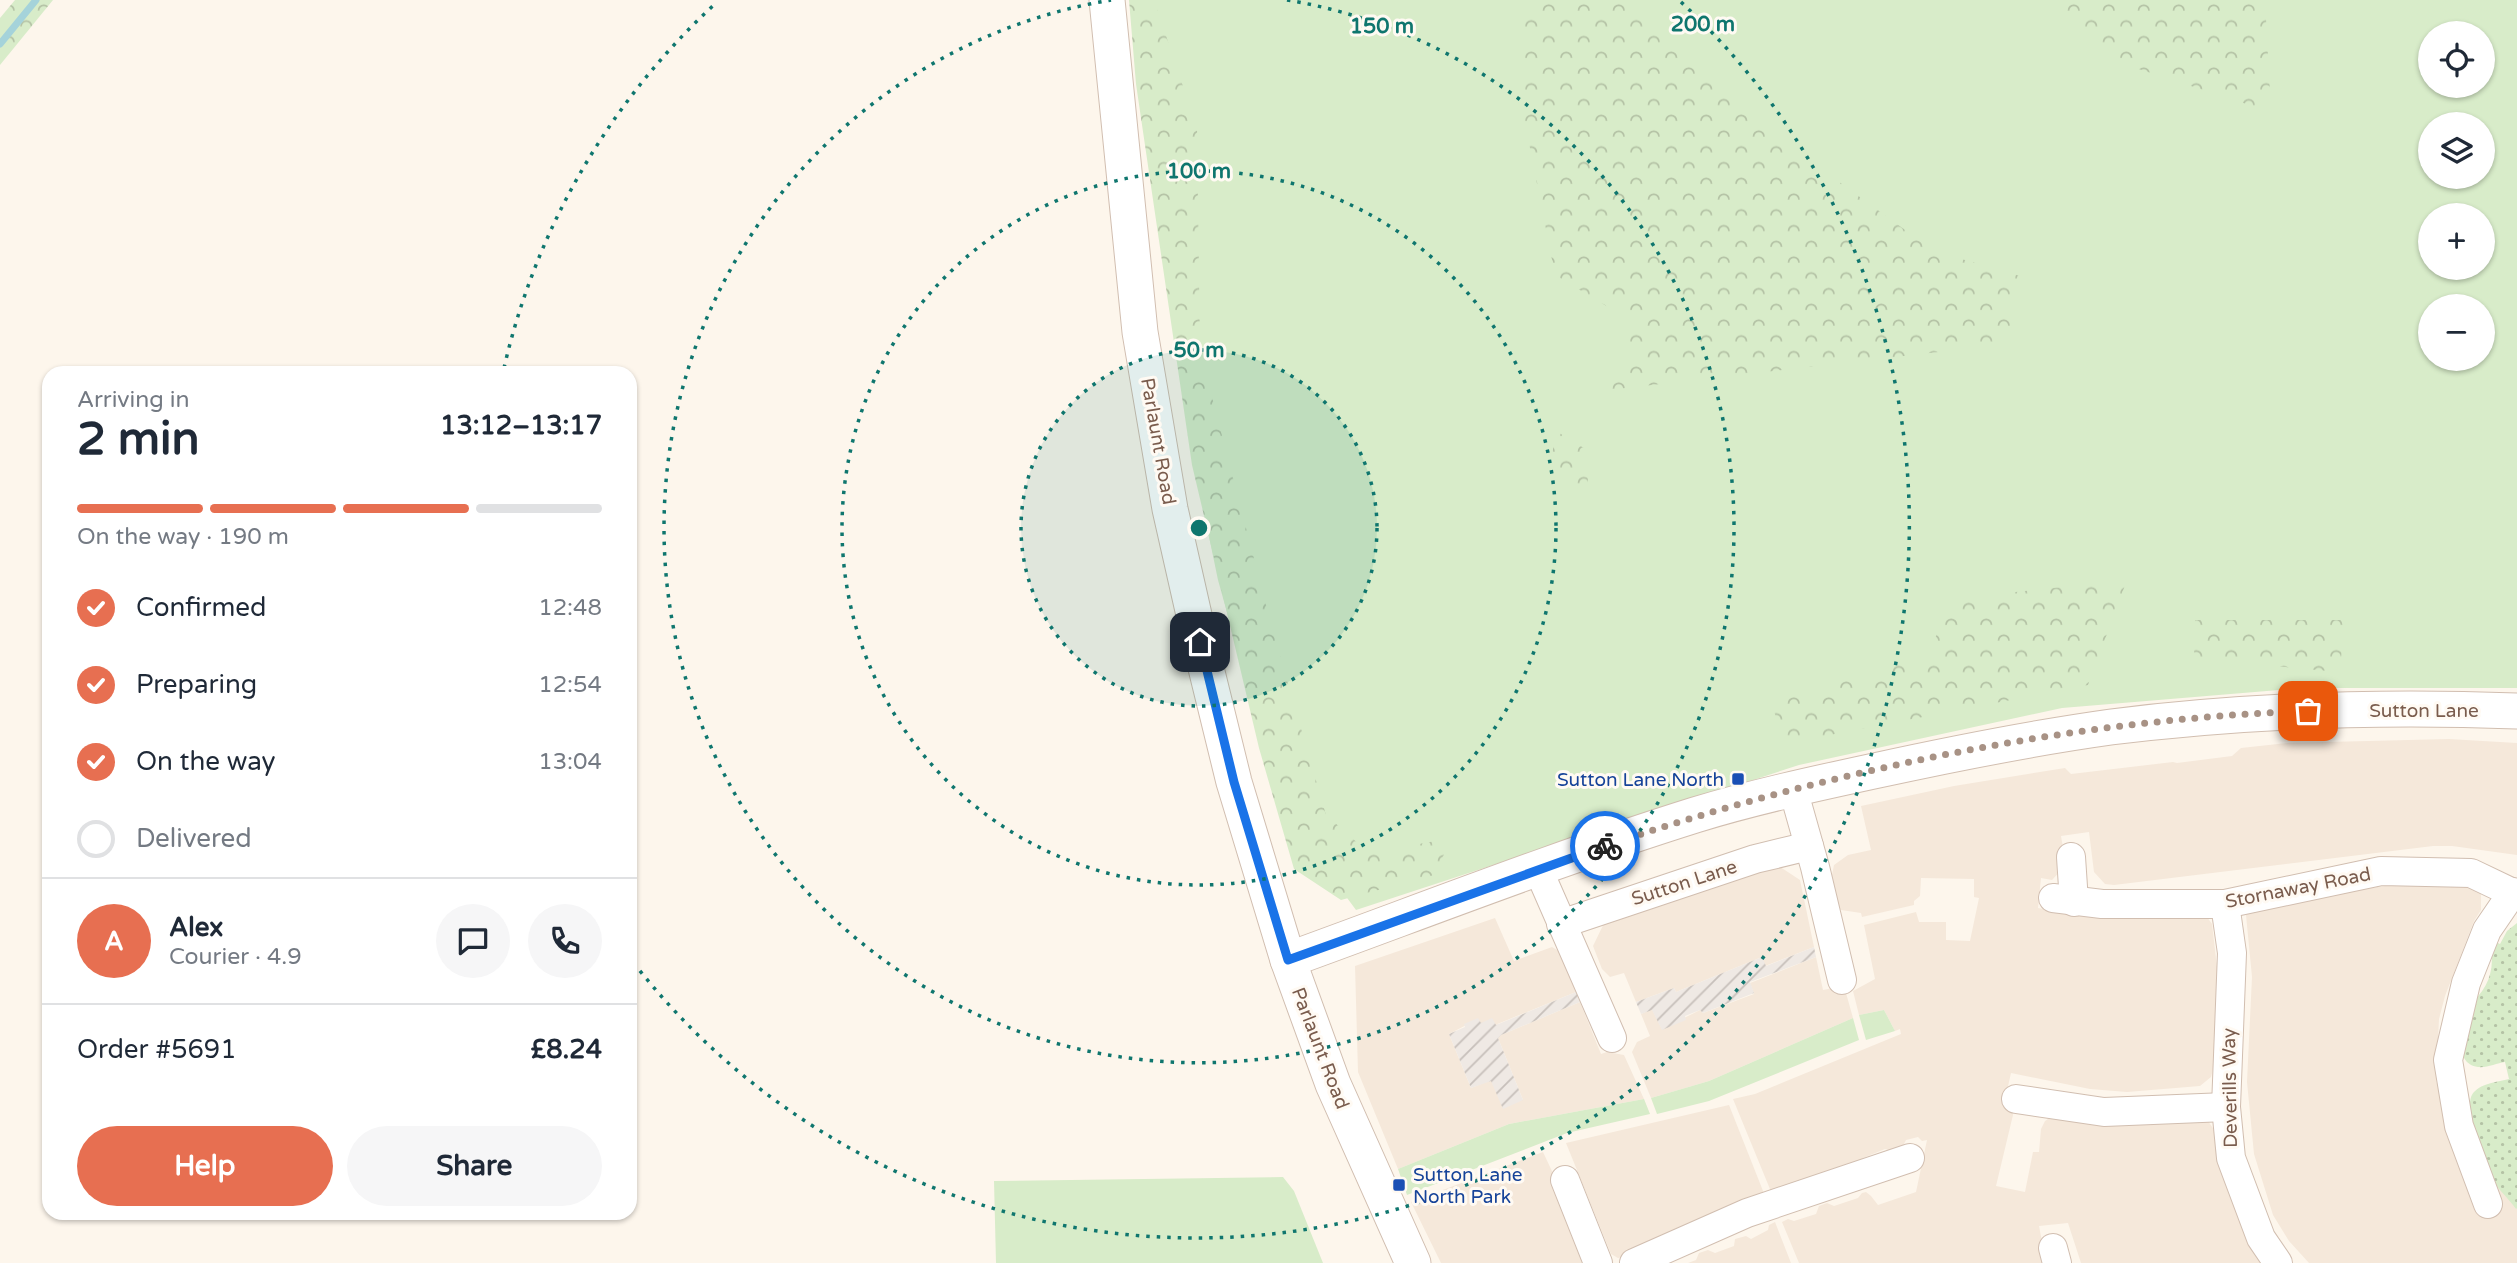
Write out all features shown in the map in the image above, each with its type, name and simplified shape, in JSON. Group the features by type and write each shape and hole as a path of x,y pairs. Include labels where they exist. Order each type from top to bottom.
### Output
{"street":[{"name":"Parlaunt Road","path":"1107,0 1140,332 1170,509 1206,668 1231,769 1288,960 1333,1084 1413,1263"},
{"name":"Sutton Lane","path":"1288,960 1696,815 1793,789 1952,754 2111,727 2254,713 2416,708 2517,711"},
{"path":"1793,789 1842,981"},
{"name":"Sutton Lane","path":"1561,924 1755,859 1809,846"},
{"name":"Stornaway Road","path":"2071,857 2064,900 2102,904 2225,904 2381,871 2471,873 2515,893"},
{"path":"1538,869 1612,1038"},
{"path":"2488,1204 2459,1126 2448,1060 2466,983 2487,930 2515,893"},
{"name":"Deverills Way","path":"2225,904 2232,953 2226,1107 2231,1158 2261,1238 2278,1263"},
{"path":"2016,1099 2104,1112 2226,1107"},
{"path":"1634,1263 1747,1213 1910,1158"},
{"path":"1565,1180 1598,1263"}],"shaded area":[{"path":"2449,739 2517,743 2517,855 2433,846 2114,885 2105,884 2094,872 2089,832 2061,836 2066,865 2052,880 2041,878 2038,908 2061,912 2207,917 2212,924 2219,984 2213,1069 2211,1077 2200,1086 2127,1092 2090,1089 2011,1073 2004,1104 2012,1108 2013,1115 1996,1186 2025,1192 2033,1152 2039,1152 2041,1129 2045,1121 2054,1115 2208,1121 2217,1134 2265,1263 2081,1263 2068,1223 2039,1226 2046,1263 1799,1263 1782,1222 1816,1214 1819,1206 1827,1203 1834,1206 1858,1198 1866,1192 1878,1205 1916,1192 1927,1140 1922,1141 1918,1137 1906,1140 1902,1148 1895,1152 1885,1149 1863,1158 1860,1165 1772,1194 1733,1099 1755,1094 1901,1034 1900,1029 1895,1031 1884,1010 1859,1015 1853,991 1875,979 1864,925 1916,912 1919,922 1946,922 1946,940 1970,941 1979,898 1974,897 1974,879 1921,878 1920,896 1914,901 1914,905 1862,917 1861,913 1841,910 1836,903 1831,880 1834,865 1848,855 1871,850 1861,806 1954,786 2065,768 2071,774 2177,763 2232,756 2241,748 2287,743"},
{"path":"1774,863 1800,880 1814,947 1765,966 1762,957 1676,992 1674,988 1636,1002 1624,973 1610,977 1602,969 1593,946 1608,915"},
{"path":"2432,880 2475,886 2481,893 2481,910 2474,921 2445,996 2439,1019 2436,1080 2445,1117 2517,1208 2517,1263 2309,1263 2289,1241 2273,1215 2254,1154 2247,1082 2252,977 2246,915 2261,902"},
{"path":"1495,918 1514,961 1552,947 1559,951 1576,992 1495,1025 1480,1023 1478,1019 1449,1034 1471,1088 1491,1080 1523,1100 1498,1038 1580,1002 1601,1054 1607,1052 1624,1055 1644,1099 1509,1124 1398,1169 1358,1072 1355,966"},
{"path":"1814,947 1816,957 1750,982 1754,993 1703,1013 1700,1010 1685,1016 1686,1020 1662,1030 1652,1010 1641,1014 1636,1002 1674,988 1676,992 1762,957 1766,966"},
{"path":"1816,957 1823,990 1839,987 1846,993 1853,1018 1709,1081 1651,1098 1632,1052 1637,1042 1650,1036 1641,1014 1652,1009 1662,1029 1700,1010 1703,1013 1754,994 1750,983"},
{"path":"1576,992 1580,1002 1498,1038 1523,1100 1503,1109 1491,1081 1471,1088 1449,1034 1478,1018 1481,1023 1492,1018 1496,1025"},
{"path":"1729,1105 1767,1201 1626,1250 1626,1257 1618,1258 1611,1254 1566,1143"},
{"path":"1543,1152 1558,1184 1555,1192 1579,1252 1586,1254 1589,1263 1441,1263 1411,1202"},
{"path":"1775,1222 1791,1263 1688,1263 1696,1260 1699,1253 1708,1250 1715,1253 1734,1246 1735,1239 1746,1236 1751,1239 1768,1230 1769,1225"}],"green space":[{"path":"15,0 53,0 0,65 0,18"},
{"path":"1129,0 1154,0 1197,128 1200,351 1272,628 1326,815 1369,853 1452,838 1434,875 1341,900 1294,869 1259,748 1192,465 1136,84"},
{"path":"1144,0 2517,0 2517,688 2304,688 2062,708 1799,765 1356,910 1311,849 1248,688 1218,580 1194,464"},
{"path":"1526,0 1627,0 1676,46 1820,168 1934,251 2020,276 2008,344 1591,392 1627,357 1633,322 1555,275 1519,92"},
{"path":"2039,0 2265,0 2271,112 2114,61 2065,15"},
{"path":"1556,431 1587,450 1588,488 1549,474"},
{"path":"2127,580 2088,685 1783,744 1772,703 1928,656 1951,599"},
{"path":"2195,620 2344,620 2340,672 2194,659"},
{"path":"2517,923 2516,1209 2489,1175 2477,1146 2470,1108 2471,1099 2477,1089 2509,1079 2505,1062 2481,1067 2469,1064 2464,1058 2461,1041 2468,1005 2485,987 2491,972 2490,947 2494,941 2500,944 2507,931"},
{"path":"1884,1010 1895,1031 1866,1040 1859,1015"},
{"path":"1853,1018 1859,1040 1709,1101 1657,1114 1651,1098 1709,1081"},
{"path":"1644,1099 1650,1114 1567,1133 1407,1195 1398,1169 1509,1124"},
{"path":"1283,1177 1294,1191 1323,1263 996,1263 994,1181"}],"waterway":[{"path":"0,44 36,0"}],"way so far":[{"path":"1605,846 1696,815 1793,789 1952,754 2111,727 2254,713 2308,711"}],"place":[{"name":"Sutton Lane North","path":"1738,779"},
{"name":"Sutton Lane North Park","path":"1399,1185"}],"route":[{"path":"1200,642 1234,782 1288,960 1605,846"}]}
